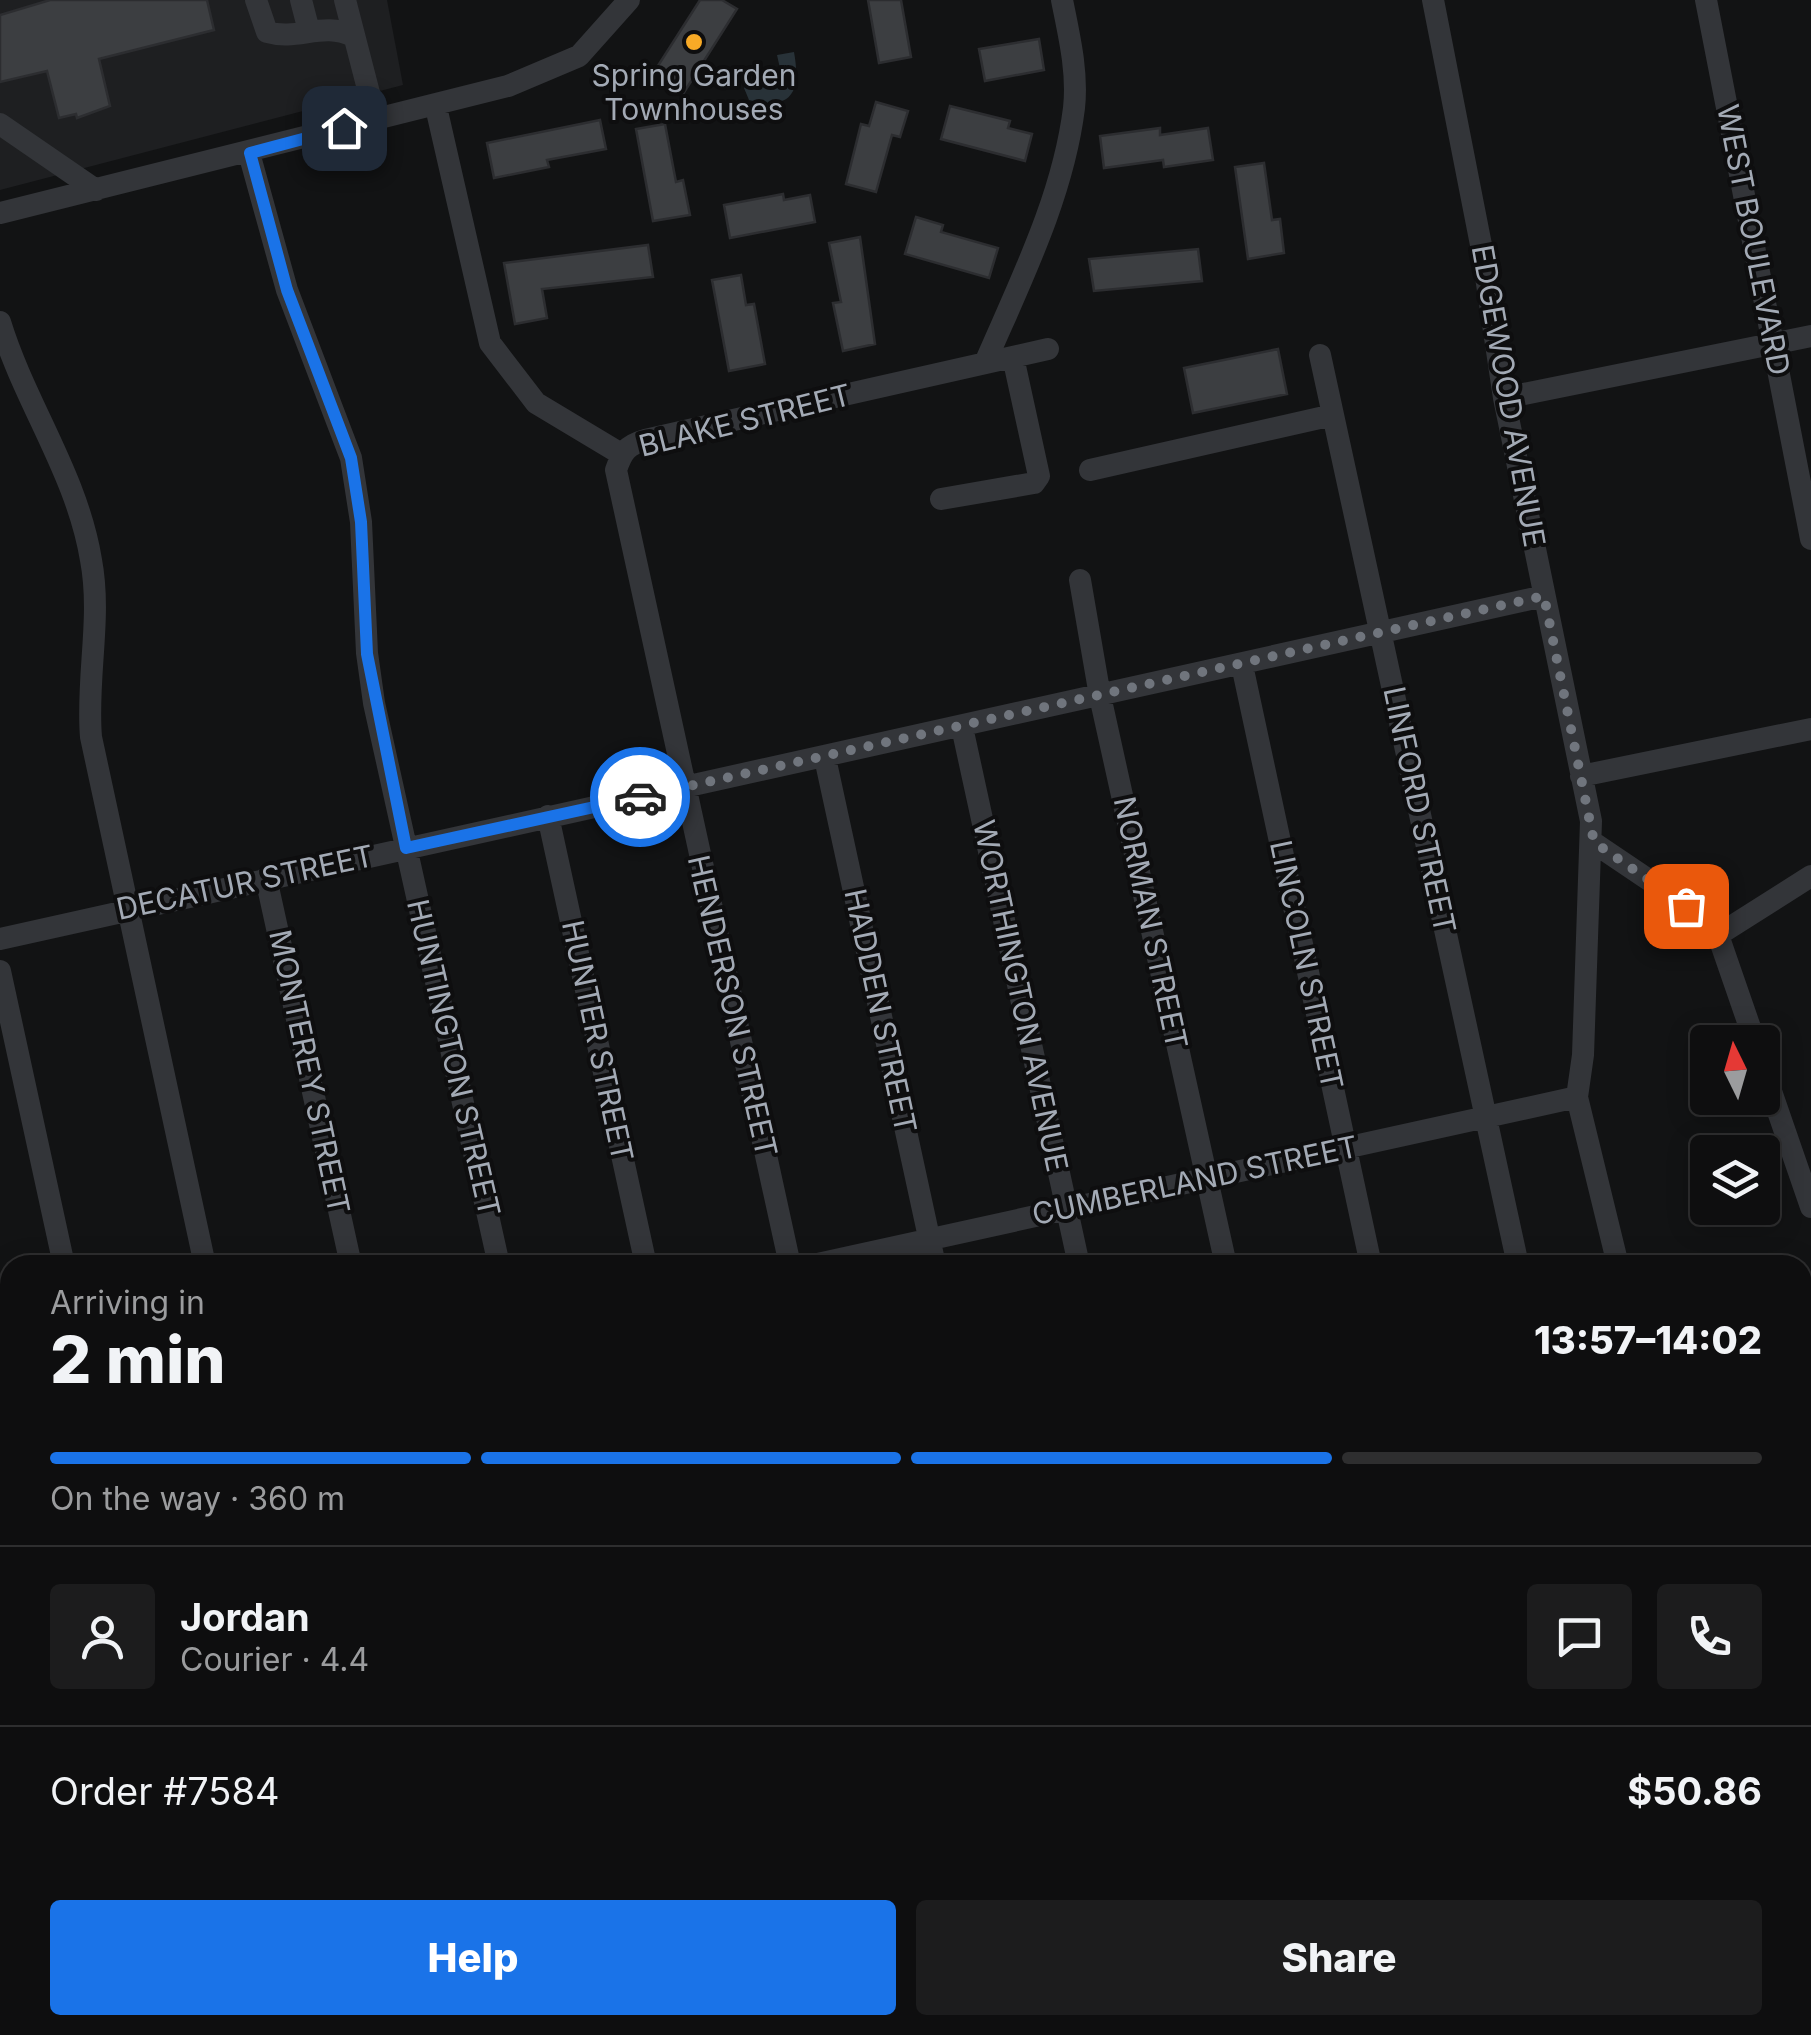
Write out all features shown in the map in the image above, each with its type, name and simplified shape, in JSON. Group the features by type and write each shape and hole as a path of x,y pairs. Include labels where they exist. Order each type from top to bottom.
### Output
{"street":[{"path":"256,0 267,32 285,37 334,26 353,36"},
{"path":"302,0 309,31"},
{"path":"346,0 376,120"},
{"path":"0,214 436,107 521,81 578,56 629,0"},
{"path":"985,363 1046,218 1074,107 1073,53 1062,0"},
{"name":"EDGEWOOD AVENUE","path":"1433,0 1482,250 1504,398 1594,842 1576,1097 1616,1255"},
{"name":"WEST BOULEVARD","path":"1706,0 1811,540"},
{"name":"BLAKE STREET","path":"436,107 490,344 536,403 621,454 645,440 1048,349"},
{"path":"0,124 96,190"},
{"name":"HUNTINGTON STREET","path":"250,153 287,290 351,458 361,522 367,654 406,848 498,1255"},
{"path":"0,322 13,364 66,470 92,560 88,698 91,737 203,1255"},
{"path":"1504,398 1811,336"},
{"name":"LINFORD STREET","path":"1320,355 1516,1255"},
{"path":"941,499 1034,483 1038,476 1013,356"},
{"path":"1090,470 1333,415"},
{"name":"HENDERSON STREET","path":"621,454 616,470 788,1255"},
{"name":"NORMAN STREET","path":"1080,580 1100,696 1224,1255"},
{"name":"DECATUR STREET","path":"0,939 1544,596"},
{"name":"LINCOLN STREET","path":"1242,665 1368,1255"},
{"name":"WORTHINGTON AVENUE","path":"962,727 1078,1255"},
{"path":"1581,776 1811,729"},
{"name":"HADDEN STREET","path":"824,758 933,1255"},
{"name":"HUNTER STREET","path":"548,816 644,1255"},
{"path":"1594,842 1686,906 1718,935 1749,1025"},
{"path":"1718,935 1811,876"},
{"name":"MONTEREY STREET","path":"266,878 349,1255"},
{"path":"0,971 62,1255"},
{"name":"CUMBERLAND STREET","path":"857,1255 1576,1097"},
{"path":"1780,1109 1805,1169 1811,1207"}],"shaded area":[{"path":"0,0 387,0 403,85 0,190"},
{"path":"794,52 796,78 791,95 776,103 749,100 744,88 749,80 777,80 781,73 777,55"}],"building":[{"path":"50,0 207,0 214,30 99,59 110,106 77,118 76,114 59,118 47,71 0,82 0,15"},
{"name":"Spring Garden Townhouses","path":"700,0 722,0 737,9 683,94 652,75"},
{"path":"868,0 901,0 911,57 879,63"},
{"path":"1039,39 1044,70 985,81 979,49"},
{"path":"876,102 908,111 900,137 892,135 876,192 846,184 861,124 869,126"},
{"path":"950,106 1010,121 1008,128 1032,134 1025,161 941,139"},
{"path":"600,120 606,149 547,160 549,167 494,178 487,143"},
{"path":"665,124 676,182 683,180 690,215 653,221 636,129"},
{"path":"1160,128 1160,135 1208,128 1213,160 1164,167 1163,160 1104,168 1100,136"},
{"path":"1264,163 1272,220 1280,219 1284,253 1248,259 1235,167"},
{"path":"783,194 784,200 810,195 815,222 730,238 724,205"},
{"path":"916,217 943,225 941,232 998,248 989,278 905,254"},
{"path":"860,237 875,344 843,351 833,303 841,302 829,243"},
{"path":"648,245 653,277 542,289 547,318 515,324 504,263"},
{"path":"1198,249 1202,281 1094,291 1089,259"},
{"path":"741,275 746,305 754,304 765,364 729,371 712,280"},
{"path":"1278,349 1287,394 1193,413 1184,368"}],"way so far":[{"path":"640,797 1544,596 1594,842 1686,906"}],"place":[{"name":"Spring Garden Townhouses","path":"694,42"}],"route":[{"path":"344,128 250,153 287,290 351,458 361,522 367,654 406,848 640,797"}]}
